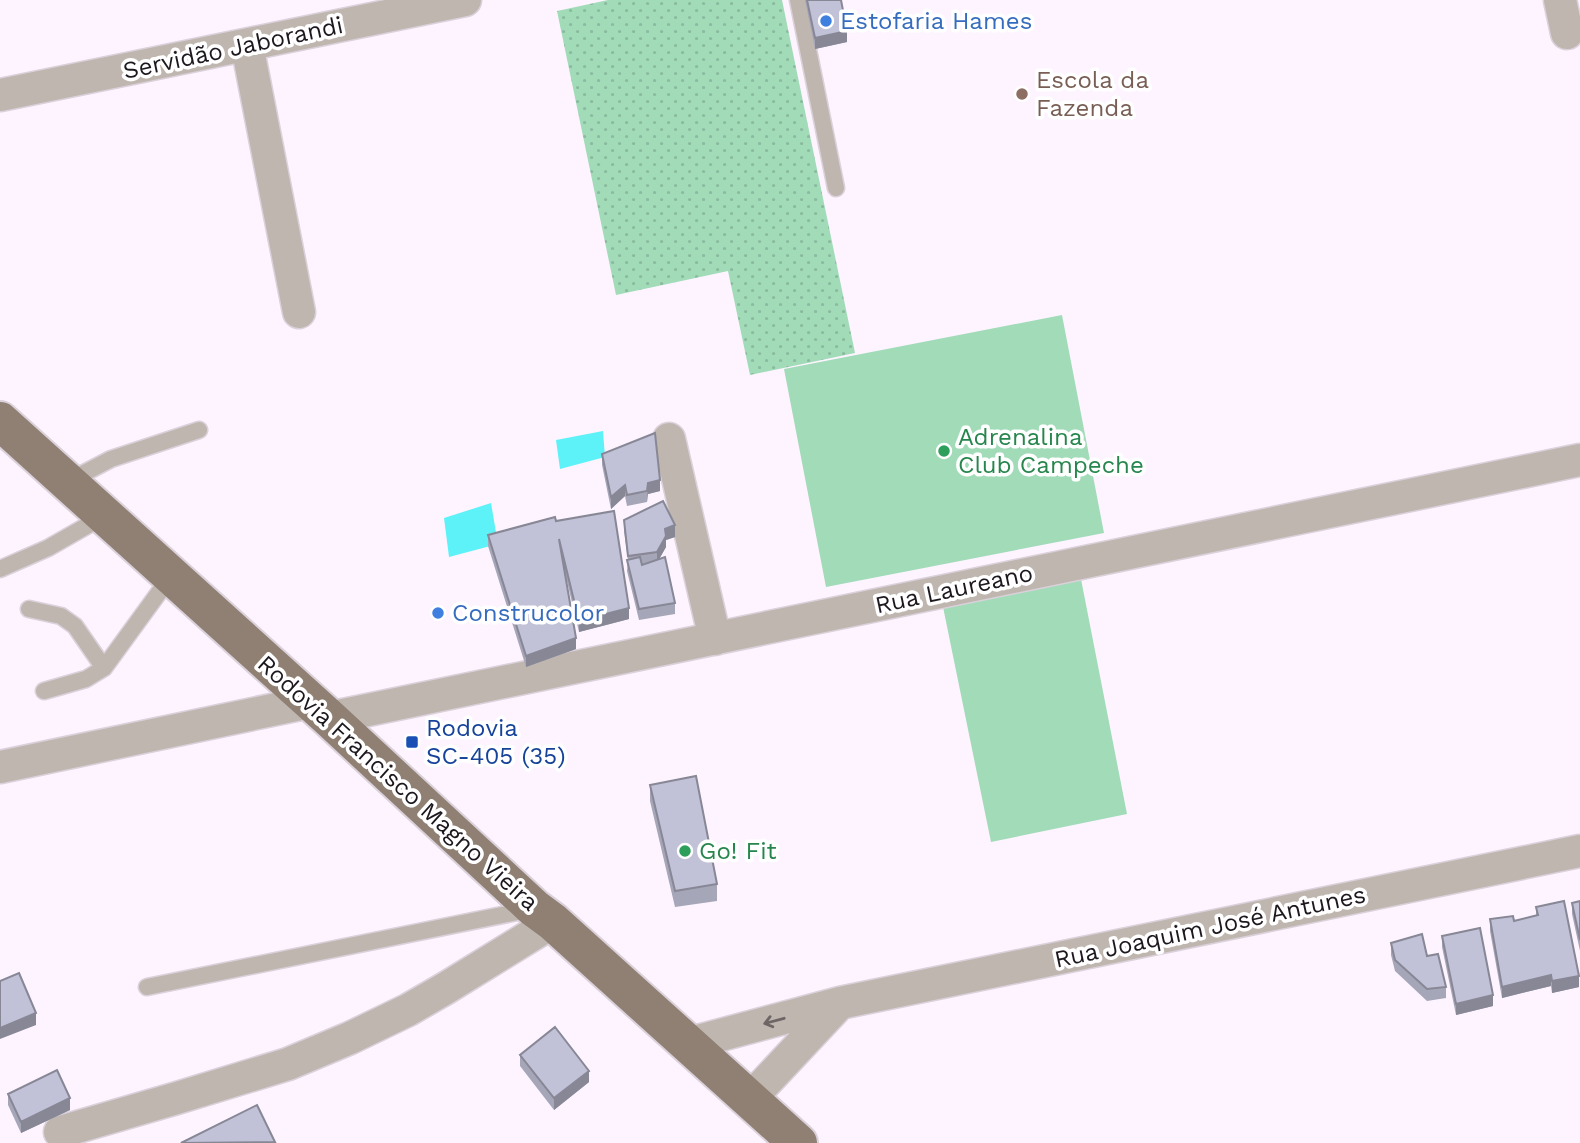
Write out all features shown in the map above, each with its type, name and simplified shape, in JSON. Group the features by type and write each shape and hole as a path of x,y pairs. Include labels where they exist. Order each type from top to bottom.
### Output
{"main road":[{"name":"Rodovia Francisco Magno Vieira","path":"0,421 798,1143"}],"street":[{"name":"Servidão Jaborandi","path":"0,95 465,0"},
{"path":"1560,0 1567,33"},
{"path":"247,45 299,312"},
{"path":"669,439 715,639"},
{"name":"Rua Laureano","path":"0,767 715,639 1580,460"},
{"name":"Rua Joaquim José Antunes","path":"687,1044 840,1003 1580,851"},
{"path":"60,1132 288,1064 350,1038 446,988 544,915"},
{"path":"749,1100 840,1003"}],"lane":[{"path":"798,0 836,188"},
{"path":"68,482 111,459 199,430"},
{"path":"0,569 48,548 104,516"},
{"path":"44,691 86,679 104,668 171,576"},
{"path":"29,609 61,616 75,626 104,668"},
{"path":"147,988 544,915"}],"green space":[{"path":"608,0 782,0 855,353 750,375 728,271 616,295 557,11"},
{"name":"Adrenalina Club Campeche","path":"1062,315 1104,533 826,587 784,369"},
{"path":"1080,574 1127,814 991,842 942,602"}],"water":[{"path":"603,431 605,457 560,469 556,440"},
{"path":"491,503 498,544 449,557 444,518"}],"building":[{"name":"Estofaria Hames","path":"807,0 841,0 847,31 815,38"},
{"path":"655,433 660,480 648,483 647,491 627,495 625,485 611,497 602,454"},
{"path":"663,501 675,525 665,529 666,536 657,552 628,556 624,520"},
{"path":"614,511 629,608 579,621 559,539 576,638 526,656 488,535 555,517 556,521"},
{"path":"640,557 642,565 665,557 675,603 639,609 627,560"},
{"name":"Go! Fit","path":"696,776 717,884 675,891 650,785"},
{"path":"1564,901 1579,976 1552,981 1551,975 1502,987 1490,919 1513,916 1514,921 1538,915 1536,907"},
{"path":"1580,901 1580,940 1572,903"},
{"path":"1480,928 1493,995 1456,1004 1442,936"},
{"path":"1422,934 1427,956 1438,954 1446,987 1427,989 1395,960 1391,943"},
{"path":"19,973 36,1013 0,1028 0,981"},
{"path":"555,1027 589,1071 554,1098 520,1055"},
{"path":"57,1070 70,1098 21,1122 8,1094"},
{"path":"257,1105 275,1142 181,1143"}],"place":[{"name":"Estofaria Hames","path":"826,21"},
{"name":"Escola da Fazenda","path":"1022,94"},
{"name":"Adrenalina Club Campeche","path":"944,451"},
{"name":"Construcolor","path":"438,613"},
{"name":"Rodovia SC-405 (35)","path":"412,742"},
{"name":"Go! Fit","path":"685,851"}]}
